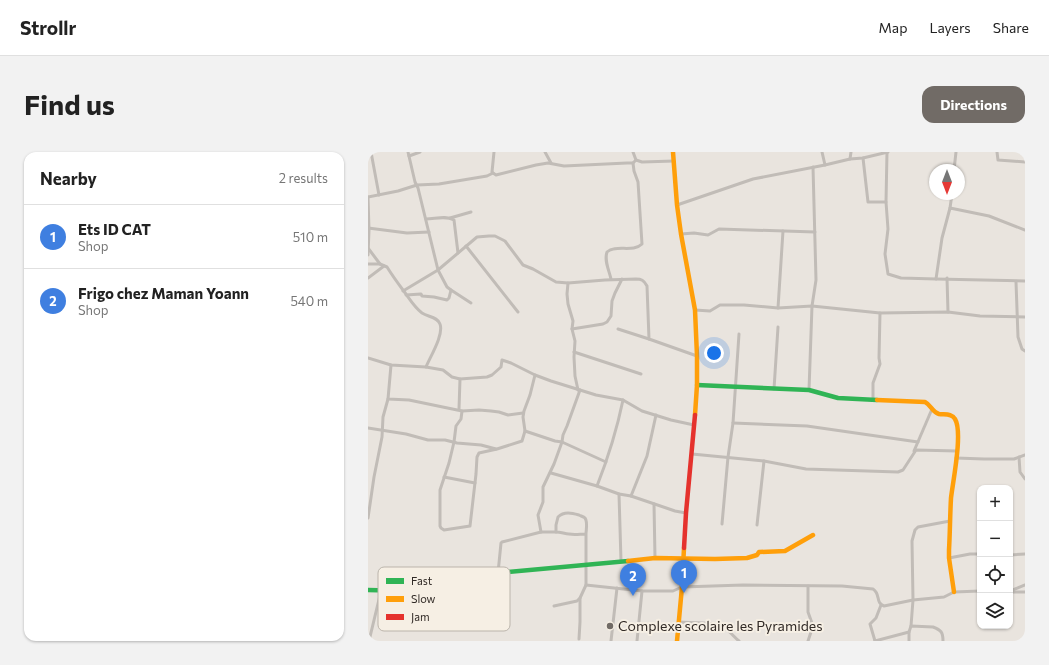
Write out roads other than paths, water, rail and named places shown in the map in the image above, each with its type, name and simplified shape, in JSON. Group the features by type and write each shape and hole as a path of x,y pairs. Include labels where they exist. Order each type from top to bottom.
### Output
{"street":[{"path":"372,152 379,195"},
{"path":"408,152 438,270 447,287 471,303"},
{"path":"410,156 420,152"},
{"path":"493,173 492,168 494,152"},
{"path":"545,152 551,163"},
{"path":"611,279 606,261 607,252 612,249 637,247 642,242 638,182 634,170 633,152"},
{"path":"673,152 681,234 695,310 698,385 686,513 682,587 677,641"},
{"path":"822,152 825,165"},
{"path":"850,159 851,152"},
{"path":"677,204 753,179 888,152 886,202 888,229 885,254 888,274 901,278 947,278 1025,282"},
{"path":"955,164 956,152"},
{"path":"997,152 998,160 1025,162"},
{"path":"863,158 868,202 886,202"},
{"path":"368,255 368,197 398,191 417,185 450,182 487,176 493,173 496,175 536,165 551,163 564,166 634,161 674,161"},
{"path":"809,390 812,306 816,280 814,167"},
{"path":"936,278 942,238 951,200"},
{"path":"950,208 989,216 1025,230"},
{"path":"426,219 450,218 471,212"},
{"path":"450,218 454,220 458,253"},
{"path":"368,228 406,232 429,232"},
{"path":"681,234 694,233 708,235 719,229 815,232"},
{"path":"778,308 783,231"},
{"path":"404,291 438,270 477,237 489,236 500,238 505,241 523,265 556,282 568,283 611,279 641,279 647,286 649,339"},
{"path":"466,246 518,312"},
{"path":"368,248 380,264 387,267 413,305 423,314 436,319 441,324 440,333 426,367"},
{"path":"368,264 380,264"},
{"path":"368,273 369,277 384,266"},
{"path":"947,278 948,312"},
{"path":"572,328 603,324 607,322 611,316 612,301 622,279"},
{"path":"1016,282 1018,337 1022,349 1025,351"},
{"path":"541,532 538,515 543,502 543,487 551,473 579,390 575,376 575,341 572,328 573,322 568,304 568,283"},
{"path":"406,295 421,294 422,296 447,300 451,290"},
{"path":"695,310 710,312 720,305 744,305 778,308 812,306 880,313 948,312 980,316 1025,317"},
{"path":"873,400 873,383 880,364 880,313"},
{"path":"774,389 778,327"},
{"path":"618,329 697,356"},
{"path":"722,524 728,457 733,423 739,334"},
{"path":"574,352 641,374"},
{"path":"368,358 391,365 426,367 442,370 452,377 460,379 487,377 492,375 501,368 502,360 535,375 579,390 623,400 642,411 694,425"},
{"path":"368,518 388,399 391,365"},
{"path":"460,379 461,419 456,427 449,464 440,490 440,526 444,530 470,526 478,455 481,452 498,449 522,441 524,431 523,413 530,395 535,375"},
{"path":"698,385 809,390 838,398 924,402 929,404 937,414 952,416 955,418 958,430 957,451 950,521 950,558 954,592"},
{"path":"388,399 409,400 460,410 491,411 508,416 523,413"},
{"path":"597,486 619,421 623,400"},
{"path":"692,454 764,461 806,469 898,472 903,470 914,452 932,409"},
{"path":"631,496 647,456 656,415"},
{"path":"733,423 807,426 918,442"},
{"path":"368,428 411,435 428,440 445,440 466,445 481,445 498,449"},
{"path":"524,431 562,442 606,462"},
{"path":"914,452 918,450 957,451"},
{"path":"956,458 1014,459 1025,455"},
{"path":"1019,457 1020,472 1025,479"},
{"path":"757,525 764,461"},
{"path":"551,473 619,494 631,496 675,511 686,513"},
{"path":"444,477 475,483"},
{"path":"619,494 621,561"},
{"path":"654,504 655,558"},
{"path":"556,532 556,525 560,515 570,513 585,518 587,528 586,584 580,598 578,639"},
{"path":"910,641 909,632 911,626 913,600 912,541 915,530 918,527 950,521"},
{"path":"499,567 501,543 541,532 586,534"},
{"path":"510,572 655,558 747,558 759,552 785,551 813,535"},
{"path":"950,558 977,554"},
{"path":"1013,555 1025,554"},
{"path":"586,584 642,591 673,591 682,587 743,586 842,586 873,589 877,591 881,605 876,618 870,624 875,641 909,632"},
{"path":"1013,591 1025,585"},
{"path":"808,586 808,612 813,626 809,634 808,641"},
{"path":"611,641 617,588"},
{"path":"368,590 378,592"},
{"path":"637,641 642,591"},
{"path":"881,605 884,606 944,596 954,592 977,591"},
{"path":"1013,592 1025,592"},
{"path":"554,606 577,601 580,598"},
{"path":"369,639 378,604"},
{"path":"679,622 710,624 722,627 739,641"},
{"path":"911,626 932,626 942,632 943,641"}],"place":[{"name":"Ets ID CAT","path":"684,593"},
{"name":"Frigo chez Maman Yoann","path":"633,596"},
{"name":"Complexe scolaire les Pyramides","path":"610,626"}]}
